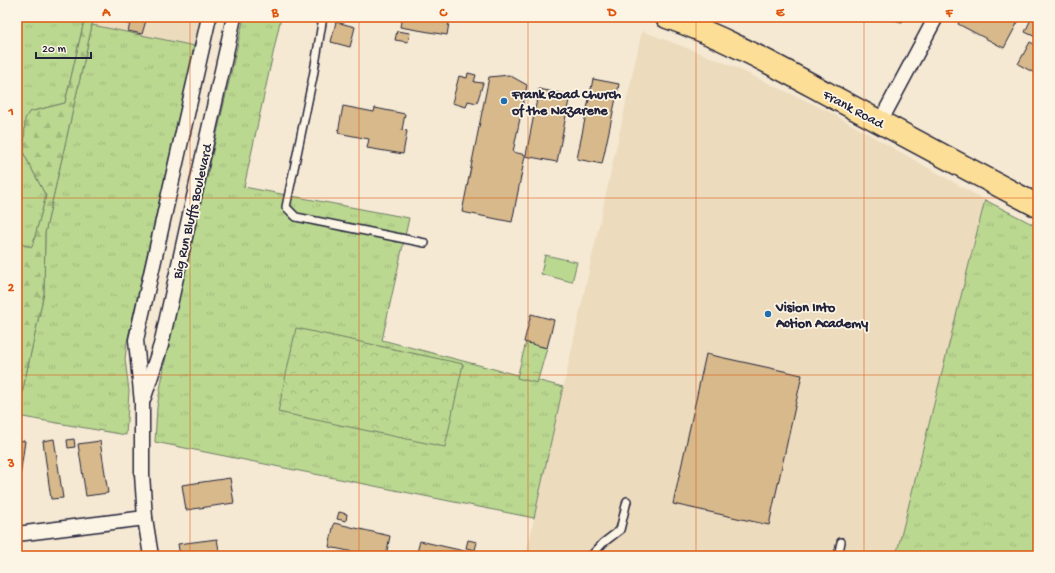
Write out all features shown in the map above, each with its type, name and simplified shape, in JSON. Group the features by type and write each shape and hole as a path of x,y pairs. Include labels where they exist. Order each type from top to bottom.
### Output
{"main road":[{"name":"Frank Road","path":"667,17 686,23 747,51 1038,206"}],"street":[{"name":"Big Run Bluffs Boulevard","path":"151,556 142,474 142,403 136,340 208,17"},
{"name":"Big Run Bluffs Boulevard","path":"142,403 161,345 234,17"},
{"path":"880,122 936,17"},
{"path":"17,534 146,518"}],"lane":[{"path":"323,17 313,77 286,207 296,217 425,243"},
{"path":"591,556 603,543 620,530 627,501"},
{"path":"838,556 841,542"}],"shaded area":[{"path":"94,17 202,17 195,46 92,25"},
{"name":"Vision Into Action Academy","path":"642,31 721,61 826,110 985,200 896,556 526,556"}],"green space":[{"path":"20,17 85,17 65,103 29,112 24,154 46,196 32,248 17,243 17,30"},
{"path":"85,17 94,17 45,233 44,293 17,416 17,243 32,247 46,196 24,154 25,119 29,112 65,103"},
{"path":"244,17 281,17 244,187 409,218 382,340 563,387 534,518 155,442 157,407 168,345"},
{"path":"92,25 195,46 127,342 125,359 129,391 126,435 17,416 44,293 45,233"},
{"path":"985,200 1038,227 1038,556 896,556"},
{"path":"545,255 577,262 572,282 541,274"},
{"path":"296,328 463,364 445,447 278,412"},
{"path":"526,342 547,348 537,383 517,378"}],"building":[{"path":"123,17 130,17 129,24 122,23"},
{"path":"132,17 147,17 142,34 128,31"},
{"path":"402,17 450,17 447,35 400,27"},
{"path":"884,17 904,17 902,22"},
{"path":"961,17 1012,17 1019,20 1004,48 958,24"},
{"path":"1032,17 1038,17 1038,38 1025,32"},
{"path":"336,22 355,27 350,47 331,42"},
{"path":"397,31 410,33 408,42 395,40"},
{"path":"1030,42 1038,46 1038,75 1018,64"},
{"path":"468,73 476,75 474,82 483,83 477,103 468,101 466,107 452,103 459,76 467,78"},
{"path":"509,75 527,85 513,152 526,155 539,89 570,95 557,162 525,156 512,222 462,212 489,77"},
{"path":"593,79 619,84 602,164 577,159"},
{"path":"343,106 374,112 375,108 405,114 402,130 407,131 403,154 367,148 369,139 338,133"},
{"path":"531,314 554,320 547,348 524,342"},
{"path":"706,354 802,375 769,525 673,504"},
{"path":"54,439 63,498 51,499 43,441"},
{"path":"74,439 75,447 68,448 67,440"},
{"path":"17,440 25,441 17,498"},
{"path":"100,441 108,493 86,496 78,444"},
{"path":"230,478 234,503 186,510 182,485"},
{"path":"339,512 347,514 346,521 337,519"},
{"path":"334,523 390,536 386,556 373,556 329,547"},
{"path":"217,539 220,556 180,556 178,544"},
{"path":"468,540 477,542 475,550 466,548"},
{"path":"420,541 477,554 477,556 416,556"}],"place":[{"name":"Frank Road Church of the Nazarene","path":"504,101"},
{"name":"Vision Into Action Academy","path":"768,314"}]}
